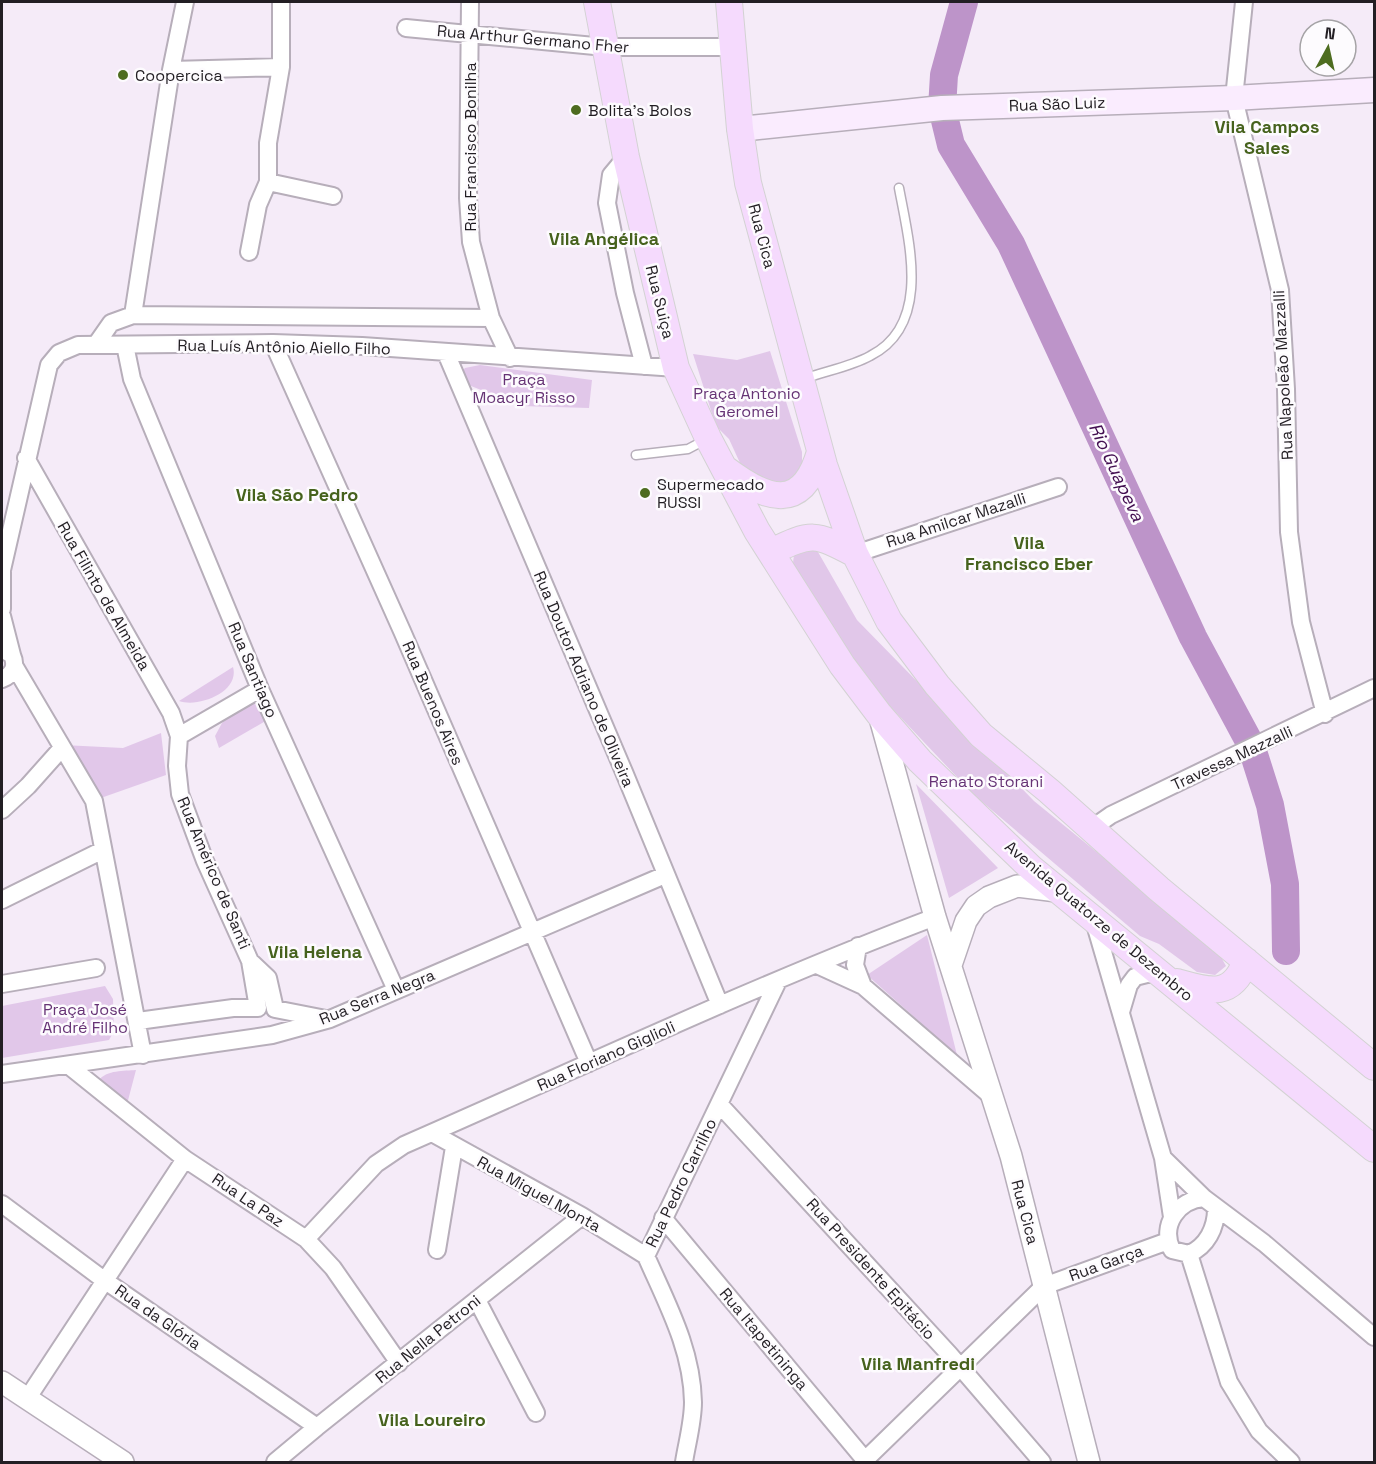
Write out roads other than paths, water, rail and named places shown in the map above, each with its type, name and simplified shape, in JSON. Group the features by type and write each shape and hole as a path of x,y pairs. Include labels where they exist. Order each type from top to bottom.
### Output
{"main road":[{"name":"Rua Suiça","path":"597,2 626,157 676,368 728,477"},
{"name":"Rua Cica","path":"729,2 740,129 748,183 822,458"},
{"name":"Rua São Luiz","path":"740,129 924,109 1234,98 1374,90"},
{"path":"728,477 764,491 780,495 790,494 804,488 822,458"},
{"path":"822,458 855,554 889,621 937,686 981,735 1246,961 1374,1066"},
{"name":"Avenida Quatorze de Dezembro","path":"728,477 771,552 842,665 879,714 920,761 1000,840 1057,891 1093,917 1374,1149"},
{"path":"771,552 807,536 819,537 855,554"},
{"path":"1170,980 1206,990 1224,989 1238,980 1246,961"}],"street":[{"path":"133,315 171,70 185,2"},
{"path":"249,252 254,220 268,182 268,143 281,67 281,2"},
{"name":"Rua Francisco Bonilha","path":"470,2 469,209 471,242 491,318 510,358"},
{"name":"Rua Napoleão Mazzalli","path":"1244,2 1234,98 1280,290 1286,389 1289,532 1301,622 1325,714"},
{"name":"Rua Arthur Germano Fher","path":"406,28 605,47 733,47"},
{"path":"171,70 281,67"},
{"path":"626,157 611,175 607,203 621,274 644,366"},
{"path":"268,182 333,196"},
{"path":"97,343 111,322 133,315 491,318"},
{"name":"Rua Luís Antônio Aiello Filho","path":"26,458 49,365 59,353 78,345 97,343 124,345 273,343 676,368"},
{"name":"Rua Buenos Aires","path":"273,343 402,631 530,933 589,1063"},
{"name":"Rua Santiago","path":"124,345 132,379 260,688 396,990"},
{"name":"Rua Doutor Adriano de Oliveira","path":"446,353 720,1005"},
{"path":"2,609 2,569 26,458"},
{"name":"Rua Filinto de Almeida","path":"26,458 171,713 179,736"},
{"name":"Rua Amilcar Mazalli","path":"855,554 1058,487"},
{"path":"2,616 12,673 2,679"},
{"path":"9,657 61,749 94,801 143,1055"},
{"path":"179,736 260,688"},
{"name":"Travessa Mazzalli","path":"1091,829 1111,815 1325,714 1374,688"},
{"name":"Rua Cica","path":"879,714 903,793 935,917 1011,1156 1089,1462"},
{"name":"Rua Américo de Santi","path":"179,736 177,766 180,794 205,861 250,961"},
{"path":"2,810 28,786 61,749"},
{"path":"2,900 103,850"},
{"name":"Rua Serra Negra","path":"2,1074 272,1035 330,1019 664,874"},
{"path":"951,964 966,921 976,906 989,897 1017,886 1057,891"},
{"name":"Rua Floriano Giglioli","path":"306,1239 376,1164 404,1145 720,1005 858,946 935,917"},
{"path":"1093,917 1163,1158 1172,1217 1168,1240 1172,1250 1189,1254 1200,1248 1212,1232 1210,1203"},
{"path":"858,946 855,965 863,986"},
{"path":"250,961 258,1008"},
{"path":"250,961 268,978 275,1009 272,1035"},
{"path":"817,965 863,986 991,1096"},
{"path":"2,984 96,968"},
{"path":"1121,1012 1129,985 1135,976 1151,973 1170,980"},
{"name":"Rua Pedro Carrilho","path":"684,1462 693,1405 691,1377 683,1339 646,1257 778,981"},
{"path":"138,1021 233,1008 275,1009 330,1019"},
{"name":"Rua La Paz","path":"68,1065 185,1159 306,1239 333,1268 399,1363"},
{"name":"Rua Presidente Epitácio","path":"720,1105 960,1367 1042,1462"},
{"name":"Rua Miguel Monta","path":"432,1133 582,1216 646,1257"},
{"path":"436,1250 454,1147"},
{"path":"1163,1158 1210,1203 1264,1243 1374,1337"},
{"path":"27,1399 185,1159"},
{"path":"1172,1217 1182,1205 1192,1199 1210,1203"},
{"name":"Rua da Glória","path":"2,1204 104,1280 317,1426"},
{"name":"Rua Nella Petroni","path":"275,1462 317,1426 582,1216"},
{"name":"Rua Itapetininga","path":"663,1218 864,1461"},
{"path":"1212,1232 1234,1234 1264,1243"},
{"name":"Rua Garça","path":"1044,1286 1168,1240"},
{"path":"1189,1254 1229,1382 1259,1431 1291,1462"},
{"path":"864,1461 1044,1286"},
{"path":"477,1300 536,1413"},
{"path":"2,1382 123,1462"}],"lane":[{"path":"801,380 870,356 892,340 908,313 912,280 899,188"},
{"path":"636,455 688,449 708,438"}],"waterway":[{"name":"Rio Guapeva","path":"964,2 944,75 942,108 951,145 1011,244 1193,637 1251,745 1270,805 1285,884 1286,951"}],"place":[{"name":"Coopercica","path":"123,75"},
{"name":"Bolita's Bolos","path":"576,110"},
{"name":"Supermecado RUSSI","path":"645,493"}],"district":[{"name":"Vila Campos Sales","path":"1267,136"},
{"name":"Vila Angélica","path":"604,238"},
{"name":"Vila São Pedro","path":"297,494"},
{"name":"Vila Francisco Eber","path":"1029,552"},
{"name":"Vila Helena","path":"315,951"},
{"name":"Vila Manfredi","path":"918,1363"},
{"name":"Vila Loureiro","path":"432,1419"}],"park label":[{"name":"Praça Moacyr Risso","path":"524,388"},
{"name":"Praça Antonio Geromel","path":"747,402"},
{"name":"Renato Storani","path":"986,781"},
{"name":"Praça José André Filho","path":"85,1018"}]}
